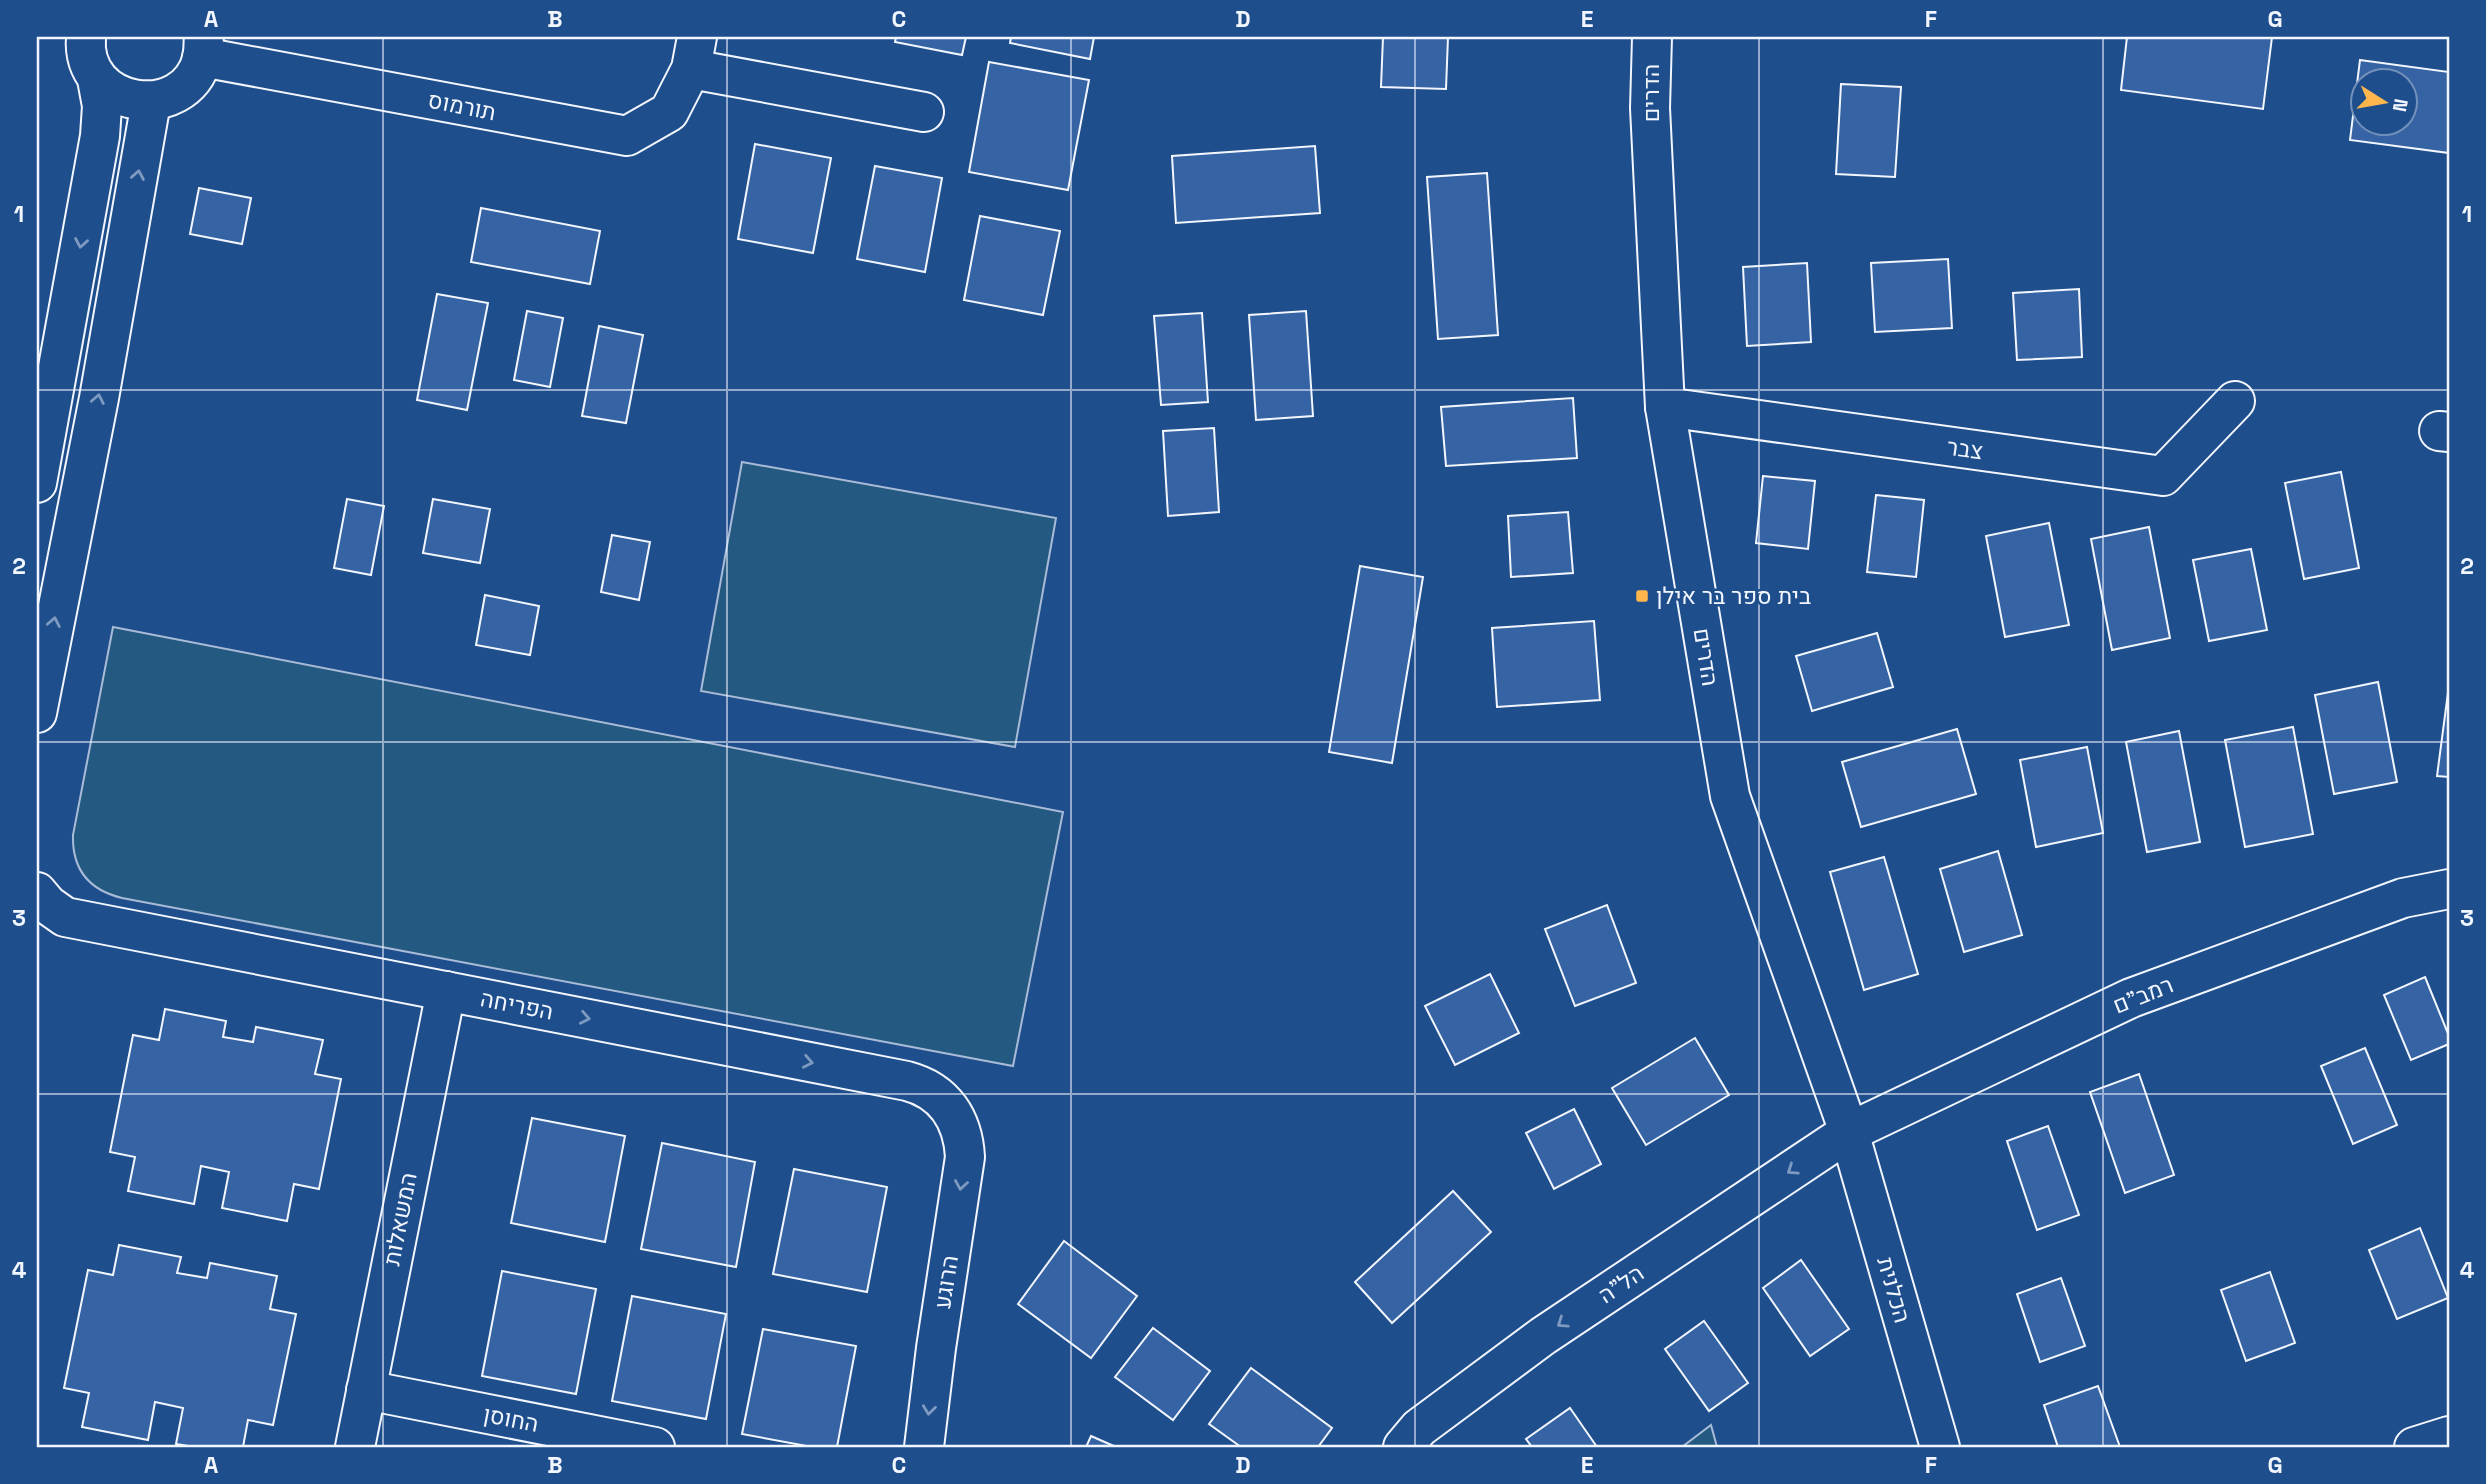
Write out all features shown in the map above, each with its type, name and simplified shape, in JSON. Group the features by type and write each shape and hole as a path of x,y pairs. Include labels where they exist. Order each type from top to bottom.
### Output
{"street":[{"name":"הדרים","path":"1651,37 1650,108 1665,407 1730,796 1849,1132"},
{"path":"37,482 46,389 100,136 102,106 97,79 87,61 81,38"},
{"path":"97,79 114,94 151,102 171,95 189,82 203,47"},
{"name":"תורמוס","path":"203,47 627,136 669,112 694,53 924,112"},
{"path":"37,713 99,398 151,102"},
{"name":"צבר","path":"1665,407 2163,476 2235,401"},
{"name":"רמב\"ם","path":"1849,1132 2131,998 2403,898 2449,888"},
{"name":"הפריחה","path":"37,892 48,905 51,922 446,991 907,1081 934,1093 957,1118"},
{"name":"המשאלות","path":"355,1447 446,991"},
{"name":"הרוגע","path":"924,1447 964,1165 964,1142 957,1118"},
{"name":"הל\"ה","path":"1403,1447 1419,1428 1543,1336 1849,1132"},
{"name":"הכלנית","path":"1849,1132 1940,1447"},
{"name":"החוסן","path":"366,1390 655,1447"},
{"path":"2414,1447 2449,1436"}],"shaded area":[{"path":"742,462 1056,518 1015,747 701,691"},
{"path":"113,627 1063,812 1013,1066 122,898 100,890 79,868 73,847 73,835"},
{"path":"1711,1425 1717,1447 1682,1447"}],"building":[{"path":"896,37 966,37 962,55 895,42"},
{"path":"1011,37 1094,37 1090,59 1010,43"},
{"path":"1383,37 1448,37 1446,89 1381,87"},
{"path":"2127,37 2272,37 2263,109 2121,90"},
{"path":"2360,60 2404,66 2359,66"},
{"path":"989,62 1089,80 1068,190 969,172"},
{"path":"2420,68 2449,72 2449,153 2350,140 2350,136 2420,136"},
{"path":"1841,84 1901,87 1895,177 1836,174"},
{"path":"755,144 831,158 813,253 738,239"},
{"path":"1315,146 1320,213 1176,223 1172,156"},
{"path":"875,166 942,178 925,272 857,259"},
{"path":"1487,173 1498,335 1438,339 1427,177"},
{"path":"199,188 251,198 242,244 190,234"},
{"path":"481,208 600,231 590,284 471,262"},
{"path":"980,216 1060,231 1043,315 964,300"},
{"path":"1948,259 1952,328 1875,332 1871,263"},
{"path":"1807,263 1811,342 1747,346 1743,267"},
{"path":"2079,289 2082,357 2017,360 2013,293"},
{"path":"437,294 488,303 467,410 417,400"},
{"path":"527,311 563,318 550,387 514,380"},
{"path":"1306,311 1313,416 1256,420 1249,315"},
{"path":"1202,313 1208,402 1161,405 1154,316"},
{"path":"599,326 643,335 626,423 582,416"},
{"path":"1573,398 1577,458 1446,466 1441,407"},
{"path":"1214,428 1219,512 1168,516 1163,431"},
{"path":"2341,472 2359,568 2304,579 2285,483"},
{"path":"1763,476 1815,481 1808,549 1756,543"},
{"path":"1876,495 1924,500 1916,577 1867,572"},
{"path":"347,499 384,506 371,575 334,568"},
{"path":"433,499 490,509 480,563 423,553"},
{"path":"1568,512 1573,573 1511,577 1508,516"},
{"path":"2049,523 2069,625 2005,637 1986,536"},
{"path":"2149,527 2170,638 2112,650 2091,539"},
{"path":"612,535 650,542 639,600 601,592"},
{"path":"2251,549 2267,630 2209,641 2193,560"},
{"path":"1360,566 1423,577 1392,763 1329,752"},
{"path":"485,595 539,606 530,655 476,645"},
{"path":"1594,621 1600,700 1497,707 1492,628"},
{"path":"1877,633 1893,687 1812,711 1796,656"},
{"path":"2378,682 2397,782 2334,794 2315,695"},
{"path":"2449,685 2449,777 2437,776"},
{"path":"2293,727 2313,834 2245,847 2225,740"},
{"path":"1957,729 1976,794 1861,827 1842,762"},
{"path":"2179,731 2200,842 2147,852 2126,742"},
{"path":"2087,747 2103,833 2036,847 2020,760"},
{"path":"1998,851 2022,935 1964,952 1940,869"},
{"path":"1884,857 1918,974 1864,990 1830,872"},
{"path":"1607,905 1636,983 1575,1006 1545,929"},
{"path":"1490,974 1519,1033 1455,1065 1425,1006"},
{"path":"2425,977 2449,1036 2449,1044 2411,1060 2384,995"},
{"path":"165,1009 226,1021 223,1037 253,1042 256,1027 323,1040 315,1074 341,1079 319,1189 294,1184 287,1221 222,1208 229,1172 201,1166 194,1204 128,1191 135,1157 110,1152 133,1035 159,1040"},
{"path":"1695,1038 1729,1095 1646,1145 1612,1088"},
{"path":"2365,1048 2397,1125 2353,1144 2321,1066"},
{"path":"2139,1074 2174,1175 2125,1193 2090,1092"},
{"path":"1574,1109 1601,1164 1554,1189 1526,1133"},
{"path":"532,1118 625,1136 605,1242 511,1223"},
{"path":"2048,1126 2079,1215 2037,1230 2007,1141"},
{"path":"662,1143 755,1162 736,1267 641,1249"},
{"path":"794,1169 887,1187 867,1292 773,1274"},
{"path":"1453,1191 1491,1232 1392,1323 1355,1282"},
{"path":"2420,1228 2448,1298 2397,1319 2369,1250"},
{"path":"1064,1241 1137,1296 1091,1358 1018,1304"},
{"path":"119,1245 181,1257 177,1273 207,1278 210,1263 277,1276 270,1309 296,1314 273,1425 248,1420 243,1447 195,1447 176,1444 183,1408 155,1402 148,1440 82,1427 89,1393 64,1388 88,1270 113,1275"},
{"path":"1801,1260 1849,1329 1810,1356 1763,1288"},
{"path":"502,1271 596,1289 576,1394 482,1376"},
{"path":"2270,1272 2295,1343 2246,1361 2221,1290"},
{"path":"2061,1278 2085,1346 2040,1362 2017,1294"},
{"path":"632,1296 726,1314 706,1419 612,1401"},
{"path":"1704,1321 1748,1383 1709,1411 1665,1349"},
{"path":"1153,1328 1210,1371 1173,1420 1115,1377"},
{"path":"763,1329 856,1346 837,1447 812,1447 742,1434"},
{"path":"1251,1368 1332,1428 1318,1447 1241,1447 1209,1424"},
{"path":"2098,1386 2120,1447 2058,1447 2044,1405"},
{"path":"1570,1408 1597,1447 1532,1447 1526,1439"},
{"path":"1091,1436 1116,1447 1086,1447"}],"place":[{"name":"בית ספר בר אילן","path":"1642,596"}]}
